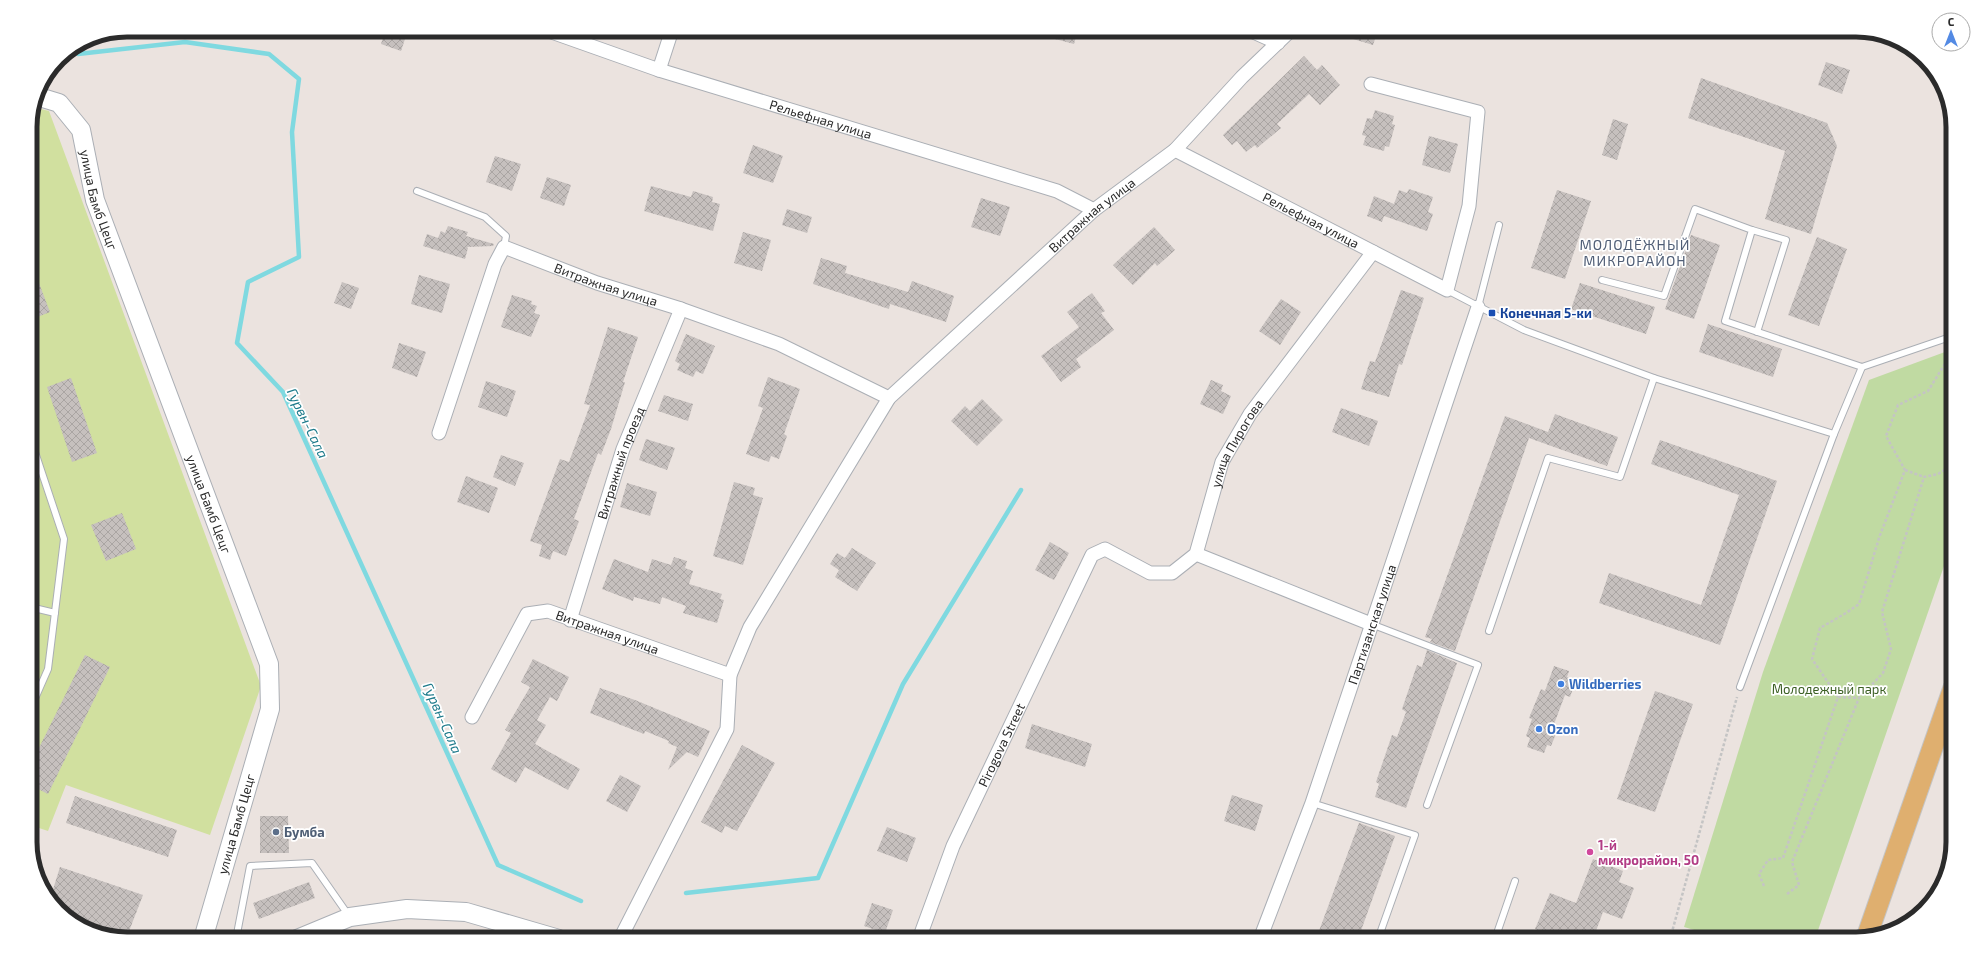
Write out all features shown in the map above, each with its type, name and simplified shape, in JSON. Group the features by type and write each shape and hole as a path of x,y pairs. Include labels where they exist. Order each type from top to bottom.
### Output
{"main road":[{"name":"улица Бамб Цецг","path":"42,98 60,103 81,130 95,200 268,664 270,709 205,932"},
{"path":"1869,931 1946,721"},
{"path":"314,932 350,917 407,909 466,912 525,932"}],"street":[{"name":"Рельефная улица","path":"566,37 659,70 1057,191 1094,210"},
{"path":"659,70 670,37"},
{"path":"1265,37 1278,43"},
{"name":"Витражная улица","path":"624,932 728,729 730,675 750,627 889,398 1094,210 1175,150 1242,77 1284,37"},
{"path":"1371,84 1478,112 1469,206 1447,290"},
{"name":"Рельефная улица","path":"1175,150 1447,290"},
{"path":"439,433 495,264 504,247"},
{"name":"Витражная улица","path":"504,247 598,283 681,309 779,344 889,398"},
{"name":"улица Пирогова","path":"1196,554 1222,462 1250,414 1373,252"},
{"name":"Партизанская улица","path":"1263,932 1312,803 1478,307"},
{"name":"Витражный проезд","path":"570,620 623,449 681,309"},
{"name":"Pirogova Street","path":"922,932 953,846 1092,555 1106,549 1150,573 1172,573 1196,554"},
{"path":"1196,554 1371,624"},
{"name":"Витражная улица","path":"472,717 527,614 548,611 730,675"}],"lane":[{"path":"417,191 485,217 506,236 504,247"},
{"path":"1602,280 1664,296 1695,209 1752,230 1786,240 1757,332"},
{"path":"1478,307 1499,225"},
{"path":"1752,230 1725,321 1862,367 1946,338"},
{"path":"1447,290 1524,330 1654,378 1834,434"},
{"path":"1740,687 1834,434 1862,367"},
{"path":"1489,630 1548,458 1620,477 1654,378"},
{"path":"37,458 64,539 48,669 37,694"},
{"path":"37,609 55,613"},
{"path":"1371,624 1478,665 1427,805"},
{"path":"1312,803 1415,835 1380,932"},
{"path":"237,932 250,866 312,863 350,917"},
{"path":"1497,932 1515,881"}],"path":[{"path":"1946,362 1928,391 1898,405 1886,436 1905,470 1924,477 1938,474 1946,469"},
{"path":"1838,697 1812,659 1820,628 1859,604 1879,538 1905,470"},
{"path":"1787,894 1799,884 1792,862 1859,698 1883,673 1891,649 1882,612 1924,477"},
{"path":"1672,932 1740,687"},
{"path":"1838,697 1859,698"},
{"path":"1764,886 1759,874 1768,860 1783,858 1838,697"}],"green space":[{"path":"39,109 49,111 261,686 210,835 66,785 48,831 37,827 37,121"},
{"name":"Молодежный парк","path":"1946,352 1946,560 1817,932 1701,932 1684,927 1763,672 1869,380"}],"building":[{"path":"383,37 406,37 401,51 381,44"},
{"path":"1047,37 1076,37 1074,44"},
{"path":"1346,37 1376,37 1373,45"},
{"path":"1304,56 1317,70 1322,65 1340,85 1320,105 1309,94 1277,124 1281,128 1257,148 1255,145 1246,152 1237,141 1232,145 1223,135"},
{"path":"1826,62 1850,70 1842,94 1818,85"},
{"path":"1701,78 1827,123 1837,146 1811,234 1765,219 1785,151 1688,118"},
{"path":"1375,110 1394,116 1392,124 1395,125 1389,147 1385,146 1384,151 1363,145 1366,136 1362,135 1367,118 1372,119"},
{"path":"1613,119 1628,124 1617,160 1602,155"},
{"path":"1429,136 1458,144 1450,173 1422,165"},
{"path":"753,145 783,156 773,183 743,173"},
{"path":"495,156 521,164 512,191 486,182"},
{"path":"547,177 571,185 564,206 540,198"},
{"path":"651,186 691,197 693,191 713,197 712,202 720,204 713,231 644,211"},
{"path":"1409,189 1433,197 1428,212 1433,214 1427,231 1384,216 1382,222 1367,216 1374,196 1394,204 1399,190 1407,193"},
{"path":"1557,190 1591,201 1565,279 1531,268"},
{"path":"981,198 1010,207 1000,236 971,227"},
{"path":"787,209 812,217 807,233 782,225"},
{"path":"448,226 468,232 466,236 494,244 493,246 467,247 465,259 423,246 427,234 438,238 441,231 445,233"},
{"path":"1154,227 1175,250 1157,266 1155,263 1133,285 1113,265"},
{"path":"743,232 771,240 762,271 734,263"},
{"path":"1691,235 1720,245 1694,319 1665,309"},
{"path":"1817,237 1847,249 1819,326 1788,315"},
{"path":"821,258 847,266 845,273 908,292 912,281 954,296 946,322 890,304 889,309 813,284"},
{"path":"419,275 450,284 442,313 411,304"},
{"path":"37,278 50,312 37,317"},
{"path":"342,282 359,288 351,309 334,303"},
{"path":"1580,283 1655,307 1646,334 1571,309"},
{"path":"1401,290 1424,298 1402,365 1399,364 1389,397 1361,389 1370,361 1375,362"},
{"path":"1092,293 1105,311 1101,313 1114,330 1076,359 1081,367 1061,382 1041,356 1079,327 1067,312"},
{"path":"512,295 532,301 531,304 537,306 534,313 540,315 531,337 501,327"},
{"path":"1281,299 1301,312 1280,345 1259,331"},
{"path":"1708,324 1782,349 1773,377 1699,352"},
{"path":"608,327 638,337 623,382 625,382 611,429 601,455 598,453 574,519 579,521 566,556 553,551 550,560 539,556 542,545 530,541 560,459 569,462 590,405 584,404"},
{"path":"686,334 715,346 703,374 696,371 693,377 677,370 680,364 675,361"},
{"path":"399,343 426,352 417,377 392,368"},
{"path":"768,377 800,389 784,434 787,436 779,459 771,456 769,462 746,454 763,408 758,406"},
{"path":"71,378 97,453 72,462 47,387"},
{"path":"1211,380 1223,385 1221,391 1231,396 1223,414 1200,404"},
{"path":"486,381 516,391 507,417 478,407"},
{"path":"664,395 693,404 688,421 658,411"},
{"path":"982,399 1003,420 977,446 951,421 965,406 970,411"},
{"path":"1341,408 1378,421 1369,446 1332,432"},
{"path":"1555,414 1618,437 1607,466 1529,438 1455,651 1430,642 1432,639 1425,637 1505,416 1548,432"},
{"path":"646,439 675,448 667,470 639,460"},
{"path":"1660,440 1777,481 1720,645 1599,603 1609,573 1701,605 1739,495 1651,464"},
{"path":"501,455 524,463 515,486 493,477"},
{"path":"466,476 498,488 489,513 457,502"},
{"path":"734,482 755,488 753,495 763,498 743,565 713,556"},
{"path":"627,483 657,492 650,516 620,507"},
{"path":"122,513 136,549 106,561 91,525"},
{"path":"1050,542 1069,553 1054,580 1035,570"},
{"path":"852,548 876,563 857,591 835,577 839,570 830,564 837,553 845,558"},
{"path":"674,557 687,561 685,568 693,571 689,584 722,594 720,599 724,600 717,623 683,613 686,606 662,597 660,604 634,597 633,601 602,589 614,559 648,572 652,559 671,565"},
{"path":"1427,650 1457,663 1406,808 1375,797 1379,784 1376,782 1392,735 1397,737 1406,712 1402,709 1417,665 1422,667"},
{"path":"85,655 110,667 48,794 37,788 37,752"},
{"path":"533,659 569,677 557,701 550,697 537,720 546,725 535,744 580,769 568,790 525,767 516,783 491,769 511,733 505,730 530,687 521,682"},
{"path":"1554,666 1569,671 1567,677 1576,680 1570,697 1565,695 1551,732 1556,734 1551,746 1547,745 1544,753 1527,747 1530,738 1526,736 1532,719 1529,718 1541,689 1545,691"},
{"path":"600,688 635,700 710,731 698,757 687,752 668,770 677,747 668,743 669,741 645,731 644,734 590,713"},
{"path":"1655,691 1693,704 1655,812 1617,799"},
{"path":"1032,724 1092,744 1085,767 1025,748"},
{"path":"742,745 775,763 737,831 725,826 722,833 701,822"},
{"path":"620,775 641,786 627,812 606,801"},
{"path":"1232,795 1263,805 1255,831 1224,821"},
{"path":"75,796 177,830 168,857 66,823"},
{"path":"260,816 288,816 289,853 260,853"},
{"path":"1359,823 1395,836 1361,932 1319,932"},
{"path":"887,827 916,838 907,862 877,851"},
{"path":"1593,859 1623,871 1619,882 1634,888 1622,919 1603,912 1596,932 1543,932 1535,929 1550,893 1576,903"},
{"path":"60,867 143,895 129,932 126,932 103,929 87,923 67,910 52,892"},
{"path":"309,882 315,898 259,919 253,903"},
{"path":"872,903 893,910 885,932 864,926"}],"waterway":[{"name":"Гурвн-Сала","path":"76,52 78,54 185,42 269,54 299,79 292,132 299,257 248,282 237,343 283,392 498,865 581,901"},
{"path":"686,893 818,878 903,684 1021,490"}],"place":[{"name":"Конечная 5-ки","path":"1492,313"},
{"name":"Wildberries","path":"1561,684"},
{"name":"Ozon","path":"1539,729"},
{"name":"Бумба","path":"276,832"},
{"name":"1-й микрорайон, 50","path":"1590,852"}],"district":[{"name":"МОЛОДЁЖНЫЙ МИКРОРАЙОН","path":"1635,252"}]}
